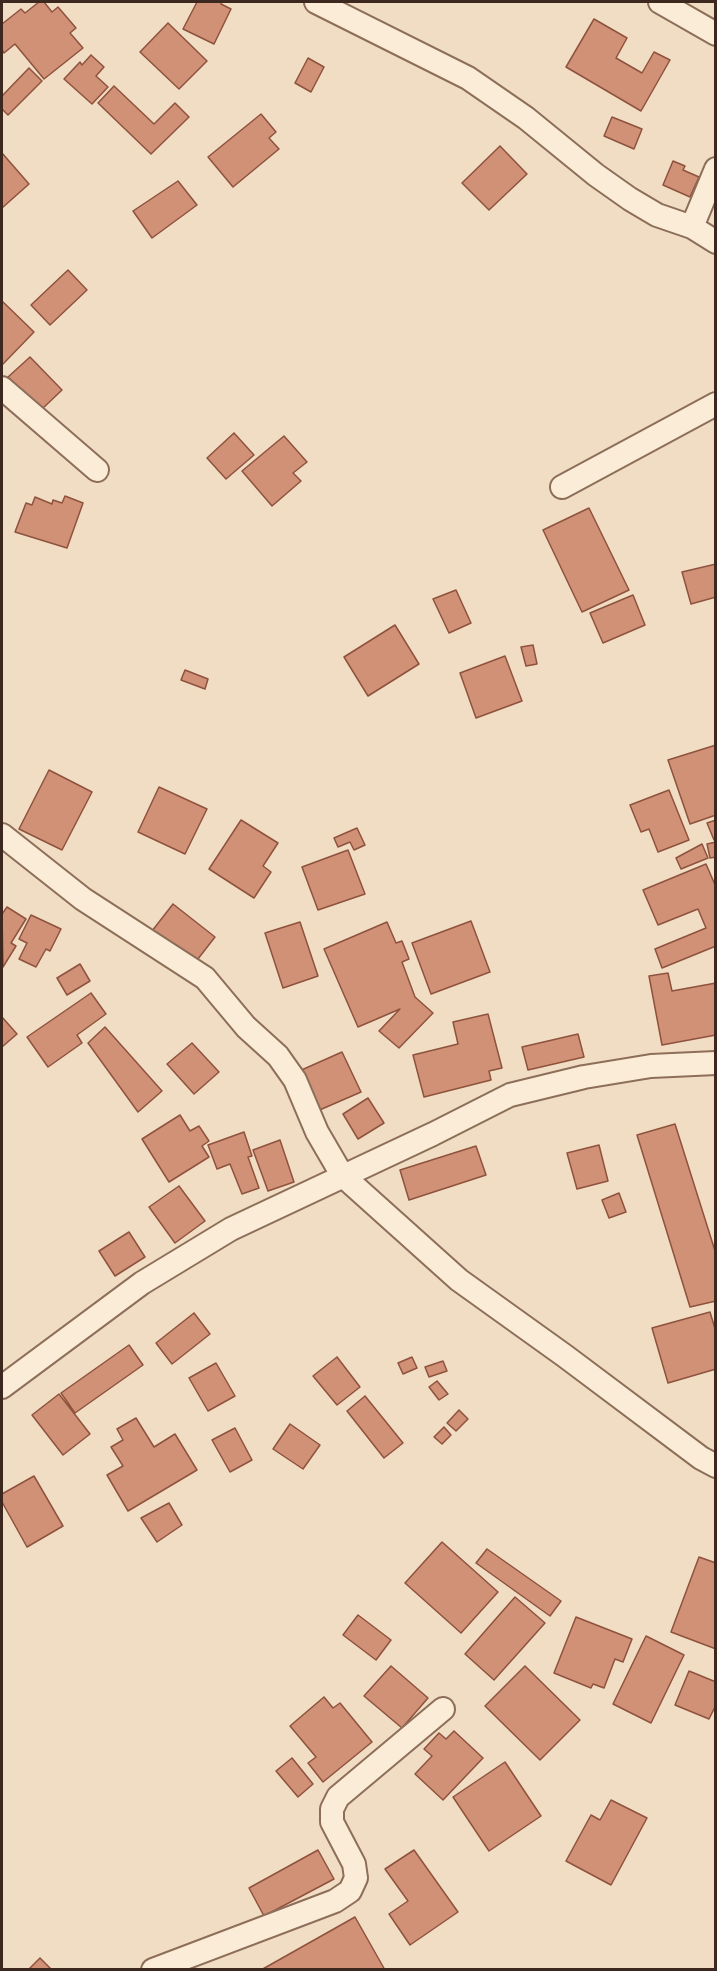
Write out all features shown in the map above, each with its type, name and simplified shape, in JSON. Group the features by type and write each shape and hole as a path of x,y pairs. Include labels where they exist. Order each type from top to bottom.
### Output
{"street":[{"path":"316,2 468,78 526,118 596,175 630,199 657,215 692,227 716,242"},
{"path":"660,2 716,34"},
{"path":"692,227 716,169"},
{"path":"2,388 97,470"},
{"path":"562,487 716,404"},
{"path":"2,835 83,899 206,978 246,1027 278,1056 289,1072 317,1132 342,1175 459,1280 566,1356 701,1458 716,1466"},
{"path":"2,1387 142,1283 231,1229 433,1134 510,1095 584,1077 640,1068 716,1063"},
{"path":"153,1970 335,1901 350,1891 356,1878 354,1864 332,1822 332,1809 338,1797 443,1709"}],"building":[{"path":"39,2 44,2 52,12 58,7 76,28 70,33 83,48 44,79 15,44 4,53 2,50 2,24 21,9 25,13"},
{"path":"197,2 222,2 221,4 231,9 214,44 183,29"},
{"path":"594,19 627,38 616,58 642,73 654,52 670,60 641,111 566,67"},
{"path":"168,23 207,61 179,89 140,52"},
{"path":"91,55 104,67 96,76 108,87 92,104 64,79 80,62 82,65"},
{"path":"308,58 324,67 311,92 295,83"},
{"path":"29,68 42,81 8,115 2,109 2,96"},
{"path":"114,86 154,124 175,103 189,117 151,154 98,103"},
{"path":"261,114 276,132 269,138 279,149 233,187 208,157"},
{"path":"612,117 642,129 634,149 604,136"},
{"path":"500,146 527,174 489,210 462,183"},
{"path":"2,153 29,184 2,208"},
{"path":"673,161 685,166 683,170 699,177 690,197 663,185"},
{"path":"178,181 197,205 152,238 133,211"},
{"path":"68,270 87,290 50,325 31,305"},
{"path":"2,301 34,332 3,364 2,363"},
{"path":"30,357 62,390 41,410 8,377"},
{"path":"234,433 254,455 226,479 207,458"},
{"path":"284,436 307,462 293,473 301,481 272,506 242,471"},
{"path":"65,496 83,503 67,548 15,532 26,503 32,505 35,497 52,504 53,500 62,503"},
{"path":"589,508 629,590 582,612 543,530"},
{"path":"716,564 716,597 691,604 682,572"},
{"path":"456,590 471,623 449,633 433,599"},
{"path":"633,595 645,625 603,643 590,613"},
{"path":"395,625 419,664 368,696 344,657"},
{"path":"533,645 537,664 526,666 521,647"},
{"path":"505,656 522,701 476,718 460,673"},
{"path":"185,670 208,679 205,689 181,680"},
{"path":"716,745 716,815 690,824 668,760"},
{"path":"49,770 92,792 62,850 19,829"},
{"path":"159,787 207,809 185,854 138,832"},
{"path":"669,790 689,840 658,852 649,829 641,832 630,805"},
{"path":"241,820 278,843 263,866 271,872 254,898 209,869"},
{"path":"716,820 716,840 714,840 707,823"},
{"path":"357,828 365,845 354,850 350,842 338,847 334,838"},
{"path":"716,842 716,857 710,858 707,844"},
{"path":"702,844 708,858 681,869 676,858"},
{"path":"348,850 365,894 318,910 302,867"},
{"path":"706,864 716,887 716,946 662,968 655,949 706,928 698,909 658,925 643,890"},
{"path":"173,904 215,937 194,964 152,931"},
{"path":"7,907 26,919 11,943 16,946 3,967 2,914"},
{"path":"31,915 61,929 50,951 46,949 36,967 19,959 27,943 19,939"},
{"path":"471,921 490,972 431,994 412,943"},
{"path":"300,922 318,976 283,988 265,933"},
{"path":"387,922 396,943 402,941 409,959 402,962 415,997 433,1013 399,1048 379,1031 400,1009 358,1027 324,949"},
{"path":"80,964 90,981 67,995 57,978"},
{"path":"668,973 672,991 716,983 716,1035 662,1045 649,976"},
{"path":"91,993 106,1014 77,1035 82,1043 48,1067 27,1037"},
{"path":"488,1014 502,1068 489,1071 491,1080 424,1097 413,1055 458,1044 453,1022"},
{"path":"2,1017 17,1034 2,1047"},
{"path":"105,1027 162,1091 138,1112 88,1043"},
{"path":"578,1034 584,1057 528,1070 522,1047"},
{"path":"192,1043 219,1072 194,1094 167,1064"},
{"path":"342,1052 361,1092 315,1112 297,1072"},
{"path":"368,1098 384,1123 358,1139 343,1114"},
{"path":"180,1115 190,1131 199,1126 209,1141 202,1146 209,1157 169,1182 142,1139"},
{"path":"675,1124 716,1254 716,1301 690,1307 637,1135"},
{"path":"244,1132 252,1156 248,1157 259,1188 242,1194 230,1164 217,1169 208,1145"},
{"path":"280,1140 294,1182 268,1191 253,1150"},
{"path":"599,1145 608,1181 577,1189 567,1153"},
{"path":"476,1146 486,1175 409,1200 400,1170"},
{"path":"179,1186 205,1221 175,1243 149,1207"},
{"path":"619,1193 626,1212 609,1218 602,1200"},
{"path":"129,1232 145,1257 115,1276 99,1251"},
{"path":"710,1312 716,1332 716,1369 668,1383 652,1328"},
{"path":"194,1313 210,1334 172,1364 156,1343"},
{"path":"129,1345 143,1365 75,1413 61,1393"},
{"path":"337,1357 360,1387 337,1405 313,1376"},
{"path":"412,1357 417,1368 403,1374 398,1363"},
{"path":"443,1361 447,1371 429,1377 425,1367"},
{"path":"216,1363 235,1396 208,1411 189,1378"},
{"path":"437,1381 448,1394 439,1400 429,1387"},
{"path":"59,1394 90,1434 63,1455 32,1415"},
{"path":"365,1396 403,1443 384,1458 347,1411"},
{"path":"459,1410 468,1419 456,1431 447,1423"},
{"path":"136,1418 154,1447 175,1434 197,1470 128,1511 107,1475 123,1466 111,1447 123,1440 117,1429"},
{"path":"290,1424 320,1445 303,1469 273,1449"},
{"path":"444,1427 451,1435 442,1444 434,1437"},
{"path":"235,1428 252,1460 230,1472 212,1440"},
{"path":"34,1476 63,1526 27,1547 2,1502 2,1494"},
{"path":"169,1503 182,1525 157,1542 141,1518"},
{"path":"442,1542 498,1592 461,1633 405,1583"},
{"path":"487,1549 561,1601 550,1616 476,1563"},
{"path":"699,1557 716,1563 716,1649 671,1632"},
{"path":"515,1597 545,1623 494,1680 465,1654"},
{"path":"358,1615 391,1640 376,1660 343,1635"},
{"path":"576,1617 632,1639 623,1662 615,1659 604,1688 593,1684 591,1688 554,1673"},
{"path":"646,1636 684,1655 651,1723 613,1704"},
{"path":"391,1666 428,1698 402,1728 364,1696"},
{"path":"525,1666 580,1720 540,1760 485,1706"},
{"path":"689,1671 716,1682 716,1705 709,1719 675,1705"},
{"path":"324,1697 333,1708 340,1703 372,1742 323,1782 308,1763 316,1757 290,1726"},
{"path":"454,1731 483,1758 443,1800 415,1774 432,1756 424,1749 439,1733 446,1739"},
{"path":"292,1758 313,1784 298,1797 276,1771"},
{"path":"505,1762 541,1816 489,1851 453,1797"},
{"path":"611,1800 647,1818 611,1885 566,1861 591,1815 600,1820"},
{"path":"318,1850 334,1879 264,1916 249,1888"},
{"path":"414,1850 458,1912 410,1945 389,1914 408,1901 385,1869"},
{"path":"355,1917 385,1970 261,1970"},
{"path":"40,1958 52,1970 28,1970"}]}
